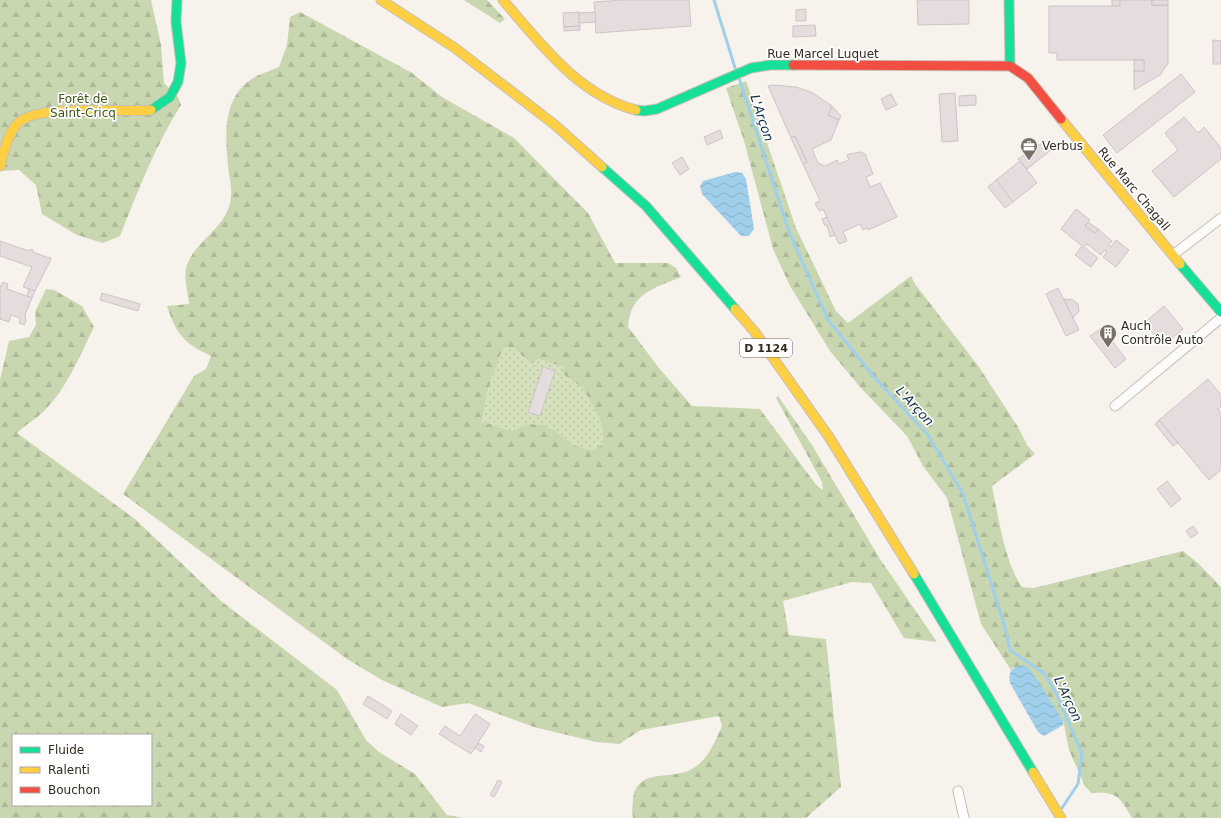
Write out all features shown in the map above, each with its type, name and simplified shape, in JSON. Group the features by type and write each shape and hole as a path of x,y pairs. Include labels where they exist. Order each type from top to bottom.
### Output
{"main road":[{"path":"0,166 7,142 17,123 34,114 54,111 141,112 154,110 170,97 178,82 181,63 176,22 177,0"},
{"name":"D 1124","path":"381,0 455,48 555,125 646,206 754,331 829,437 873,506 1061,818"},
{"name":"Rue Marcel Luquet","path":"503,0 558,63 585,85 625,108 640,112 657,109 751,68 770,65 1010,66"},
{"path":"1009,0 1010,66"},
{"name":"Rue Marc Chagall","path":"1010,66 1028,78 1100,168 1221,312"}],"street":[{"path":"1174,255 1221,218"},
{"path":"1115,406 1221,318"},
{"path":"958,791 964,818"}],"green space":[{"name":"Forêt de Saint-Cricq","path":"0,0 151,0 161,45 164,83 178,97 181,105 155,153 120,236 103,243 77,235 42,214 36,185 19,170 0,171"},
{"path":"464,0 487,0 505,19 500,23"},
{"path":"300,12 412,73 442,97 514,138 588,213 615,263 668,263 676,268 681,277 653,289 639,299 633,306 628,327 659,368 692,406 760,409 817,486 823,490 822,482 776,398 778,396 812,445 880,559 937,642 904,638 871,583 852,582 783,601 789,635 826,639 841,787 806,818 633,818 632,809 635,790 640,783 655,777 682,773 690,770 701,762 710,751 722,726 719,716 641,730 619,744 596,742 534,727 468,703 442,707 382,680 347,659 123,494 194,376 206,369 211,356 194,347 184,339 174,324 167,306 189,304 186,279 187,265 198,247 218,225 229,208 231,185 226,140 228,114 232,103 238,92 247,83 259,75 279,67 287,45 290,17","holes":["503,347 512,347 532,364 538,359 564,367 563,374 583,388 602,424 603,444 592,450 576,446 557,432 543,425 527,424 511,431 482,421 488,390"]},
{"path":"746,81 796,228 836,311 848,323 911,276 915,284 979,367 1018,427 1027,445 1035,454 992,486 1007,553 1011,566 1022,587 1034,588 1183,551 1198,563 1221,587 1221,818 1132,818 1124,805 1116,797 1107,793 1091,793 1085,786 1069,750 1063,720 1014,667 1011,670 981,624 947,498 923,466 907,436 860,387 830,351 790,286 773,249 744,141 726,88"},
{"path":"46,289 54,290 82,306 94,327 73,370 54,400 43,412 17,433 135,519 221,601 337,690 366,740 379,752 415,774 447,815 463,818 0,818 0,380 9,341 29,337 36,325 35,312"},
{"path":"503,347 512,347 532,364 538,359 564,367 563,374 583,388 602,424 603,444 592,450 576,446 557,432 527,424 511,431 482,421 488,390"}],"water":[{"path":"735,172 742,173 746,179 754,229 749,236 741,236 702,194 700,186 703,181"},
{"path":"1021,665 1026,666 1032,672 1063,720 1063,725 1044,736 1038,732 1010,683 1009,676 1011,671"}],"building":[{"path":"623,0 689,0 691,26 596,33 594,2"},
{"path":"917,0 969,0 969,24 918,25"},
{"path":"1112,0 1120,0 1120,6 1112,6"},
{"path":"1120,0 1152,0 1152,5 1168,5 1168,63 1160,75 1134,90 1134,71 1144,71 1144,60 1057,60 1057,53 1049,53 1049,6 1120,6"},
{"path":"1152,0 1168,0 1168,5 1152,5"},
{"path":"806,9 806,21 796,21 796,10"},
{"path":"579,12 580,26 564,27 563,13"},
{"path":"595,12 596,22 579,23 579,13"},
{"path":"815,25 816,36 793,37 793,26"},
{"path":"580,26 580,30 564,31 564,27"},
{"path":"1213,40 1221,41 1221,64 1213,64"},
{"path":"1134,60 1144,60 1144,71 1134,71"},
{"path":"1181,74 1195,92 1117,153 1103,135"},
{"path":"768,86 796,87 811,92 832,106 828,115 839,120 831,140 812,149 818,163 825,166 837,160 839,164 849,160 847,155 849,154 861,152 865,154 873,174 866,177 870,187 880,183 897,217 868,230 867,228 863,230 860,224 843,232 847,241 839,244 823,209 819,211 815,203 820,201 803,164 807,162 795,136 791,138"},
{"path":"955,93 958,141 942,142 939,94"},
{"path":"891,94 897,105 886,110 881,99"},
{"path":"976,95 976,105 959,106 959,96"},
{"path":"832,106 841,116 839,120 828,115"},
{"path":"1184,117 1198,133 1204,127 1221,148 1221,159 1174,197 1152,171 1178,150 1165,133"},
{"path":"720,130 723,138 707,145 704,137"},
{"path":"795,136 807,162 803,164 791,138"},
{"path":"1045,141 1051,150 1027,169 1018,159"},
{"path":"682,157 689,169 680,175 672,163"},
{"path":"1020,161 1037,183 1013,202 996,180"},
{"path":"996,180 1013,202 1005,208 988,187"},
{"path":"1076,209 1090,220 1085,226 1095,233 1098,229 1112,241 1109,245 1111,247 1116,240 1129,250 1116,267 1103,257 1107,252 1104,250 1101,255 1087,244 1084,247 1098,258 1091,267 1075,255 1082,246 1061,229"},
{"path":"827,217 835,235 830,237 827,225 825,226 822,219"},
{"path":"1088,222 1098,229 1095,233 1085,226"},
{"path":"0,241 29,251 30,249 33,250 33,252 49,258 50,257 51,259 35,291 23,287 32,267 0,256"},
{"path":"3,282 8,284 7,289 32,298 25,315 26,321 24,325 19,323 20,318 11,315 9,322 0,319 0,287"},
{"path":"1058,288 1079,330 1066,336 1046,294"},
{"path":"29,289 35,291 32,298 27,296"},
{"path":"102,293 140,304 138,311 100,300"},
{"path":"1064,299 1073,300 1078,304 1079,311 1073,318"},
{"path":"1164,306 1183,329 1163,345 1144,323"},
{"name":"Auch Contrôle Auto","path":"1102,328 1126,359 1115,368 1090,336"},
{"path":"543,367 555,371 540,416 528,412"},
{"path":"1208,379 1221,395 1221,407 1218,409 1221,413 1221,470 1209,480 1159,420"},
{"path":"1159,420 1178,443 1173,446 1155,424"},
{"path":"1167,481 1181,499 1171,507 1157,489"},
{"path":"1193,526 1198,533 1191,538 1186,531"},
{"path":"368,696 392,711 387,719 363,704"},
{"path":"401,714 418,726 411,735 395,724"},
{"path":"475,714 490,724 471,754 439,734 445,726 460,736"},
{"path":"478,743 484,746 481,752 475,748"},
{"path":"498,780 502,782 494,797 490,795"}],"waterway":[{"name":"L'Arçon","path":"714,0 736,71"},
{"name":"L'Arçon","path":"739,78 789,232 828,320 875,378 928,435 963,494 1005,627 1010,650 1045,674 1057,695 1082,754 1078,784 1062,808"}],"traffic: fast":[{"path":"151,110 170,97 178,82 181,63 176,22 177,0"},
{"path":"1009,0 1010,66"},
{"path":"636,110 644,111 657,109 751,68 770,65 793,65"},
{"path":"602,167 646,206 735,309"},
{"path":"1180,264 1221,312"},
{"path":"914,574 1033,772"}],"traffic: slow":[{"path":"381,0 455,48 555,125 602,167"},
{"path":"503,0 546,50 578,80 596,93 615,103 636,110"},
{"path":"0,166 6,144 11,133 17,124 27,117 41,113 60,111 151,110"},
{"path":"1061,119 1180,264"},
{"path":"735,309 754,331 829,437 914,574"},
{"path":"1033,772 1061,818"}],"traffic: jam":[{"path":"793,65 1010,66 1028,78 1061,119"}],"place":[{"name":"Verbus","path":"1029,161"},
{"name":"Auch Contrôle Auto","path":"1108,348"}]}
